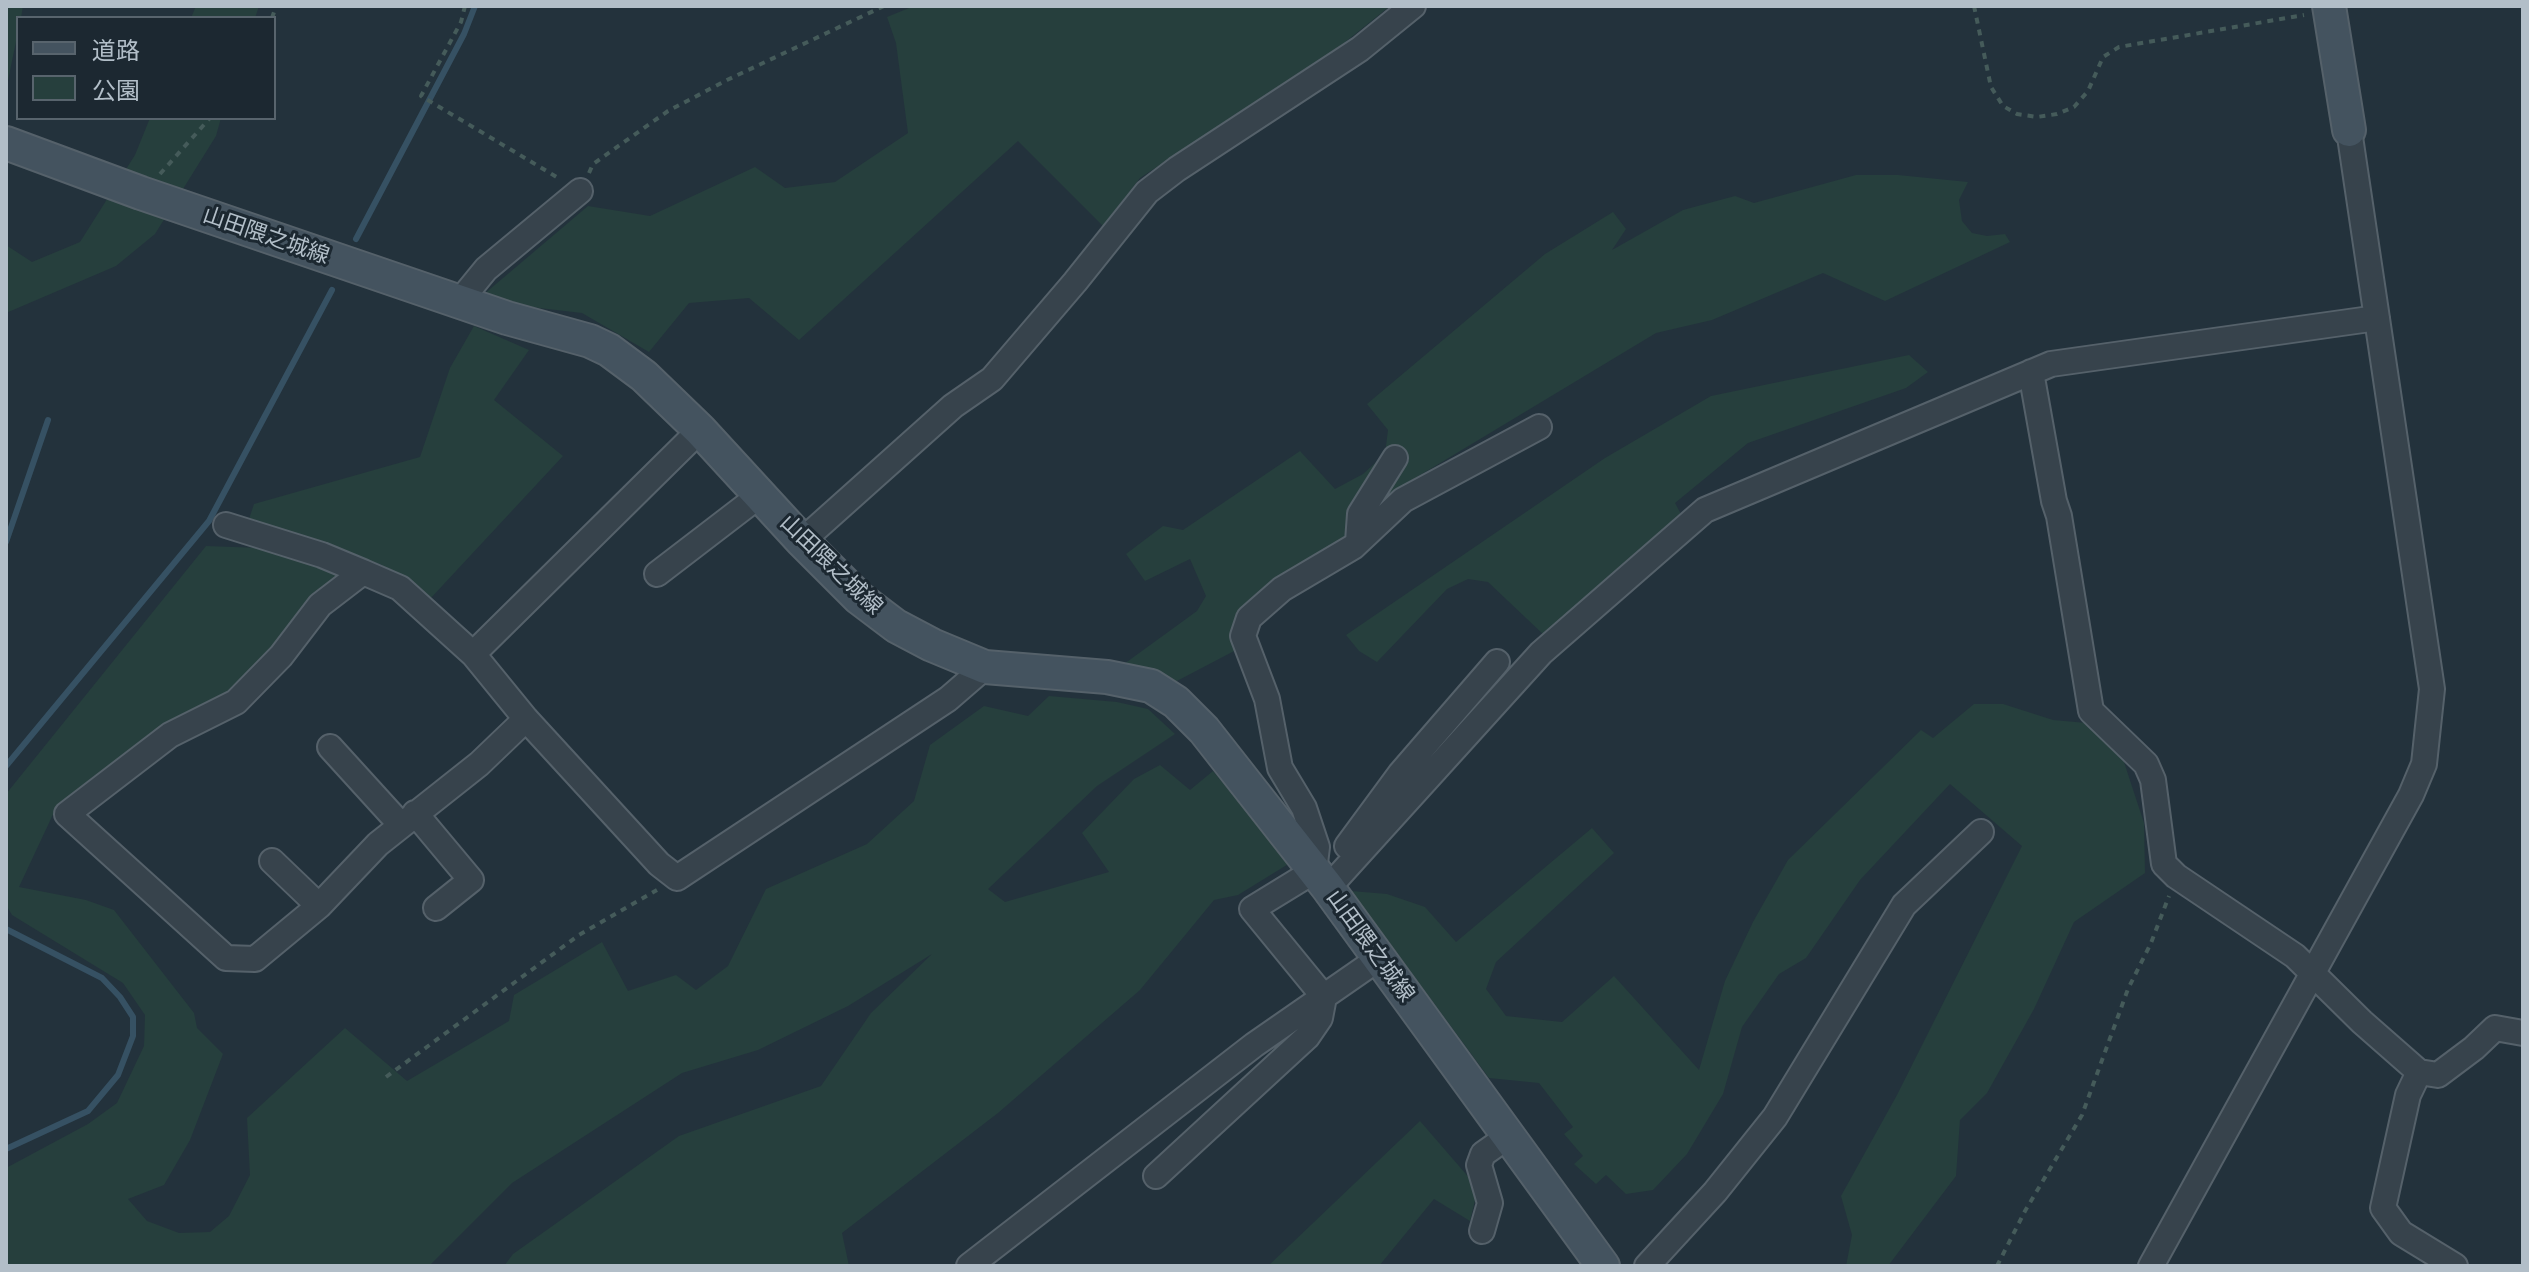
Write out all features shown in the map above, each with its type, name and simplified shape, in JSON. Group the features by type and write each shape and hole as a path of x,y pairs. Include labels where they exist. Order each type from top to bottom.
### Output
{"main road":[{"path":"2329,8 2349,130"},
{"name":"山田隈之城線","path":"6,143 141,193 459,302 590,341 609,350 627,361 700,430 859,598 896,626 985,667 1107,677 1151,686 1176,702 1204,730 1321,879 1603,1266"}],"street":[{"path":"802,541 953,406 992,379 1147,192 1360,49 1413,6"},
{"path":"2151,1266 2411,795 2424,764 2432,689 2349,130"},
{"path":"459,302 486,269 580,191"},
{"path":"1324,997 1252,909 1321,879 1541,653 1705,510 2051,364 2377,318"},
{"path":"2031,372 2059,516 2091,711 2146,764 2153,780 2164,864 2176,876 2295,956 2419,1072 2438,1075 2495,1028 2523,1033"},
{"path":"1321,879 1317,847 1304,808 1280,768 1267,699 1243,636 1249,618 1282,589 1358,542 1403,500 1539,427"},
{"path":"473,654 700,430"},
{"path":"1358,542 1360,514 1395,458"},
{"path":"657,574 760,495"},
{"path":"226,525 322,555 400,588 473,654 526,719 659,864 677,878 948,699 985,667"},
{"path":"363,572 320,605 281,656 236,702 170,735 67,814 226,958 255,959 319,906 378,844 479,764 526,719"},
{"path":"1321,879 1359,833 1400,774 1497,662"},
{"path":"330,747 471,880 436,908"},
{"path":"1647,1266 1715,1192 1775,1117 1904,905 1981,832"},
{"path":"272,861 319,906"},
{"path":"969,1266 1254,1045 1378,959"},
{"path":"1156,1176 1307,1037 1320,1018 1324,997"},
{"path":"2419,1072 2408,1095 2383,1208 2401,1233 2455,1266"},
{"path":"1482,1231 1490,1203 1479,1165 1483,1154 1510,1135"}],"path":[{"path":"465,6 461,22 421,96 580,191 593,164 668,111 884,6"},
{"path":"1974,6 1991,87 2003,106 2017,114 2037,117 2074,107 2088,91 2103,57 2119,47 2329,8"},
{"path":"141,193 208,120"},
{"path":"1997,1266 2025,1211 2082,1115 2128,989 2151,943 2176,876"},
{"path":"386,1077 579,935 677,878"}],"green space":[{"path":"6,6 23,6 21,16 16,16 16,42 6,90"},
{"path":"196,6 259,6 256,16 192,16"},
{"path":"914,6 1390,6 1344,43 1140,178 1103,226 1018,141 799,340 749,298 689,303 649,352 582,313 522,306 483,295 588,206 650,216 755,167 785,188 835,182 908,133 896,43 887,17"},
{"path":"149,120 220,120 216,136 155,234 116,266 6,313 6,245 32,262 80,242 135,155"},
{"path":"1856,175 1898,175 1968,182 1959,200 1962,221 1972,233 1987,236 2005,234 2010,242 1885,301 1823,273 1712,320 1656,333 1397,489 1347,540 1272,580 1239,616 1238,649 1175,682 1124,664 1197,611 1206,596 1190,559 1145,581 1126,554 1163,526 1183,530 1300,451 1335,489 1363,474 1385,454 1388,430 1367,404 1545,254 1613,212 1626,229 1612,250 1683,210 1735,196 1754,203"},
{"path":"474,326 529,350 494,400 563,456 430,599 382,565 249,519 254,504 420,457 450,368"},
{"path":"1909,355 1928,372 1906,388 1748,443 1675,503 1681,514 1545,636 1488,582 1468,579 1447,589 1377,662 1359,651 1346,635 1605,458 1711,396"},
{"path":"206,546 262,548 345,574 312,595 277,646 226,696 163,725 56,808 19,887 86,900 114,910 194,1013 197,1028 223,1054 190,1140 164,1185 128,1199 147,1221 179,1233 210,1232 229,1216 250,1175 247,1118 345,1028 407,1081 509,1021 514,995 602,942 628,991 676,975 696,990 728,966 766,889 867,844 914,801 930,745 984,706 1028,716 1049,696 1117,702 1148,709 1175,734 1097,786 988,889 1005,902 1109,872 1082,833 1134,779 1160,765 1190,790 1213,771 1290,863 1238,895 1214,900 1140,990 998,1113 842,1233 849,1266 504,1266 513,1254 679,1136 821,1086 871,1013 932,954 848,1006 758,1050 682,1073 512,1183 429,1266 6,1266 6,1168 88,1124 117,1103 144,1046 145,1015 123,983 12,915 6,905 6,794"},
{"path":"1974,704 2003,704 2053,720 2087,723 2124,762 2144,823 2145,873 2074,922 2034,1009 1987,1093 1960,1120 1956,1176 1888,1266 1846,1266 1852,1235 1841,1196 1897,1095 2022,846 1950,784 1860,880 1806,958 1779,974 1742,1027 1723,1094 1687,1154 1653,1190 1626,1194 1606,1175 1596,1184 1574,1164 1583,1156 1564,1134 1573,1127 1539,1083 1489,1078 1351,891 1387,894 1425,907 1456,942 1592,828 1614,853 1496,962 1486,989 1506,1016 1562,1022 1614,976 1699,1070 1725,981 1753,922 1788,860 1921,730 1933,738"},
{"path":"1420,1121 1478,1188 1470,1221 1434,1199 1379,1266 1268,1266"}],"waterway":[{"path":"356,239 464,34 475,6"},
{"path":"6,766 209,521 332,290"},
{"path":"6,542 48,420"},
{"path":"6,929 102,978 133,1017 133,1036 118,1075 88,1111 6,1149"}]}
